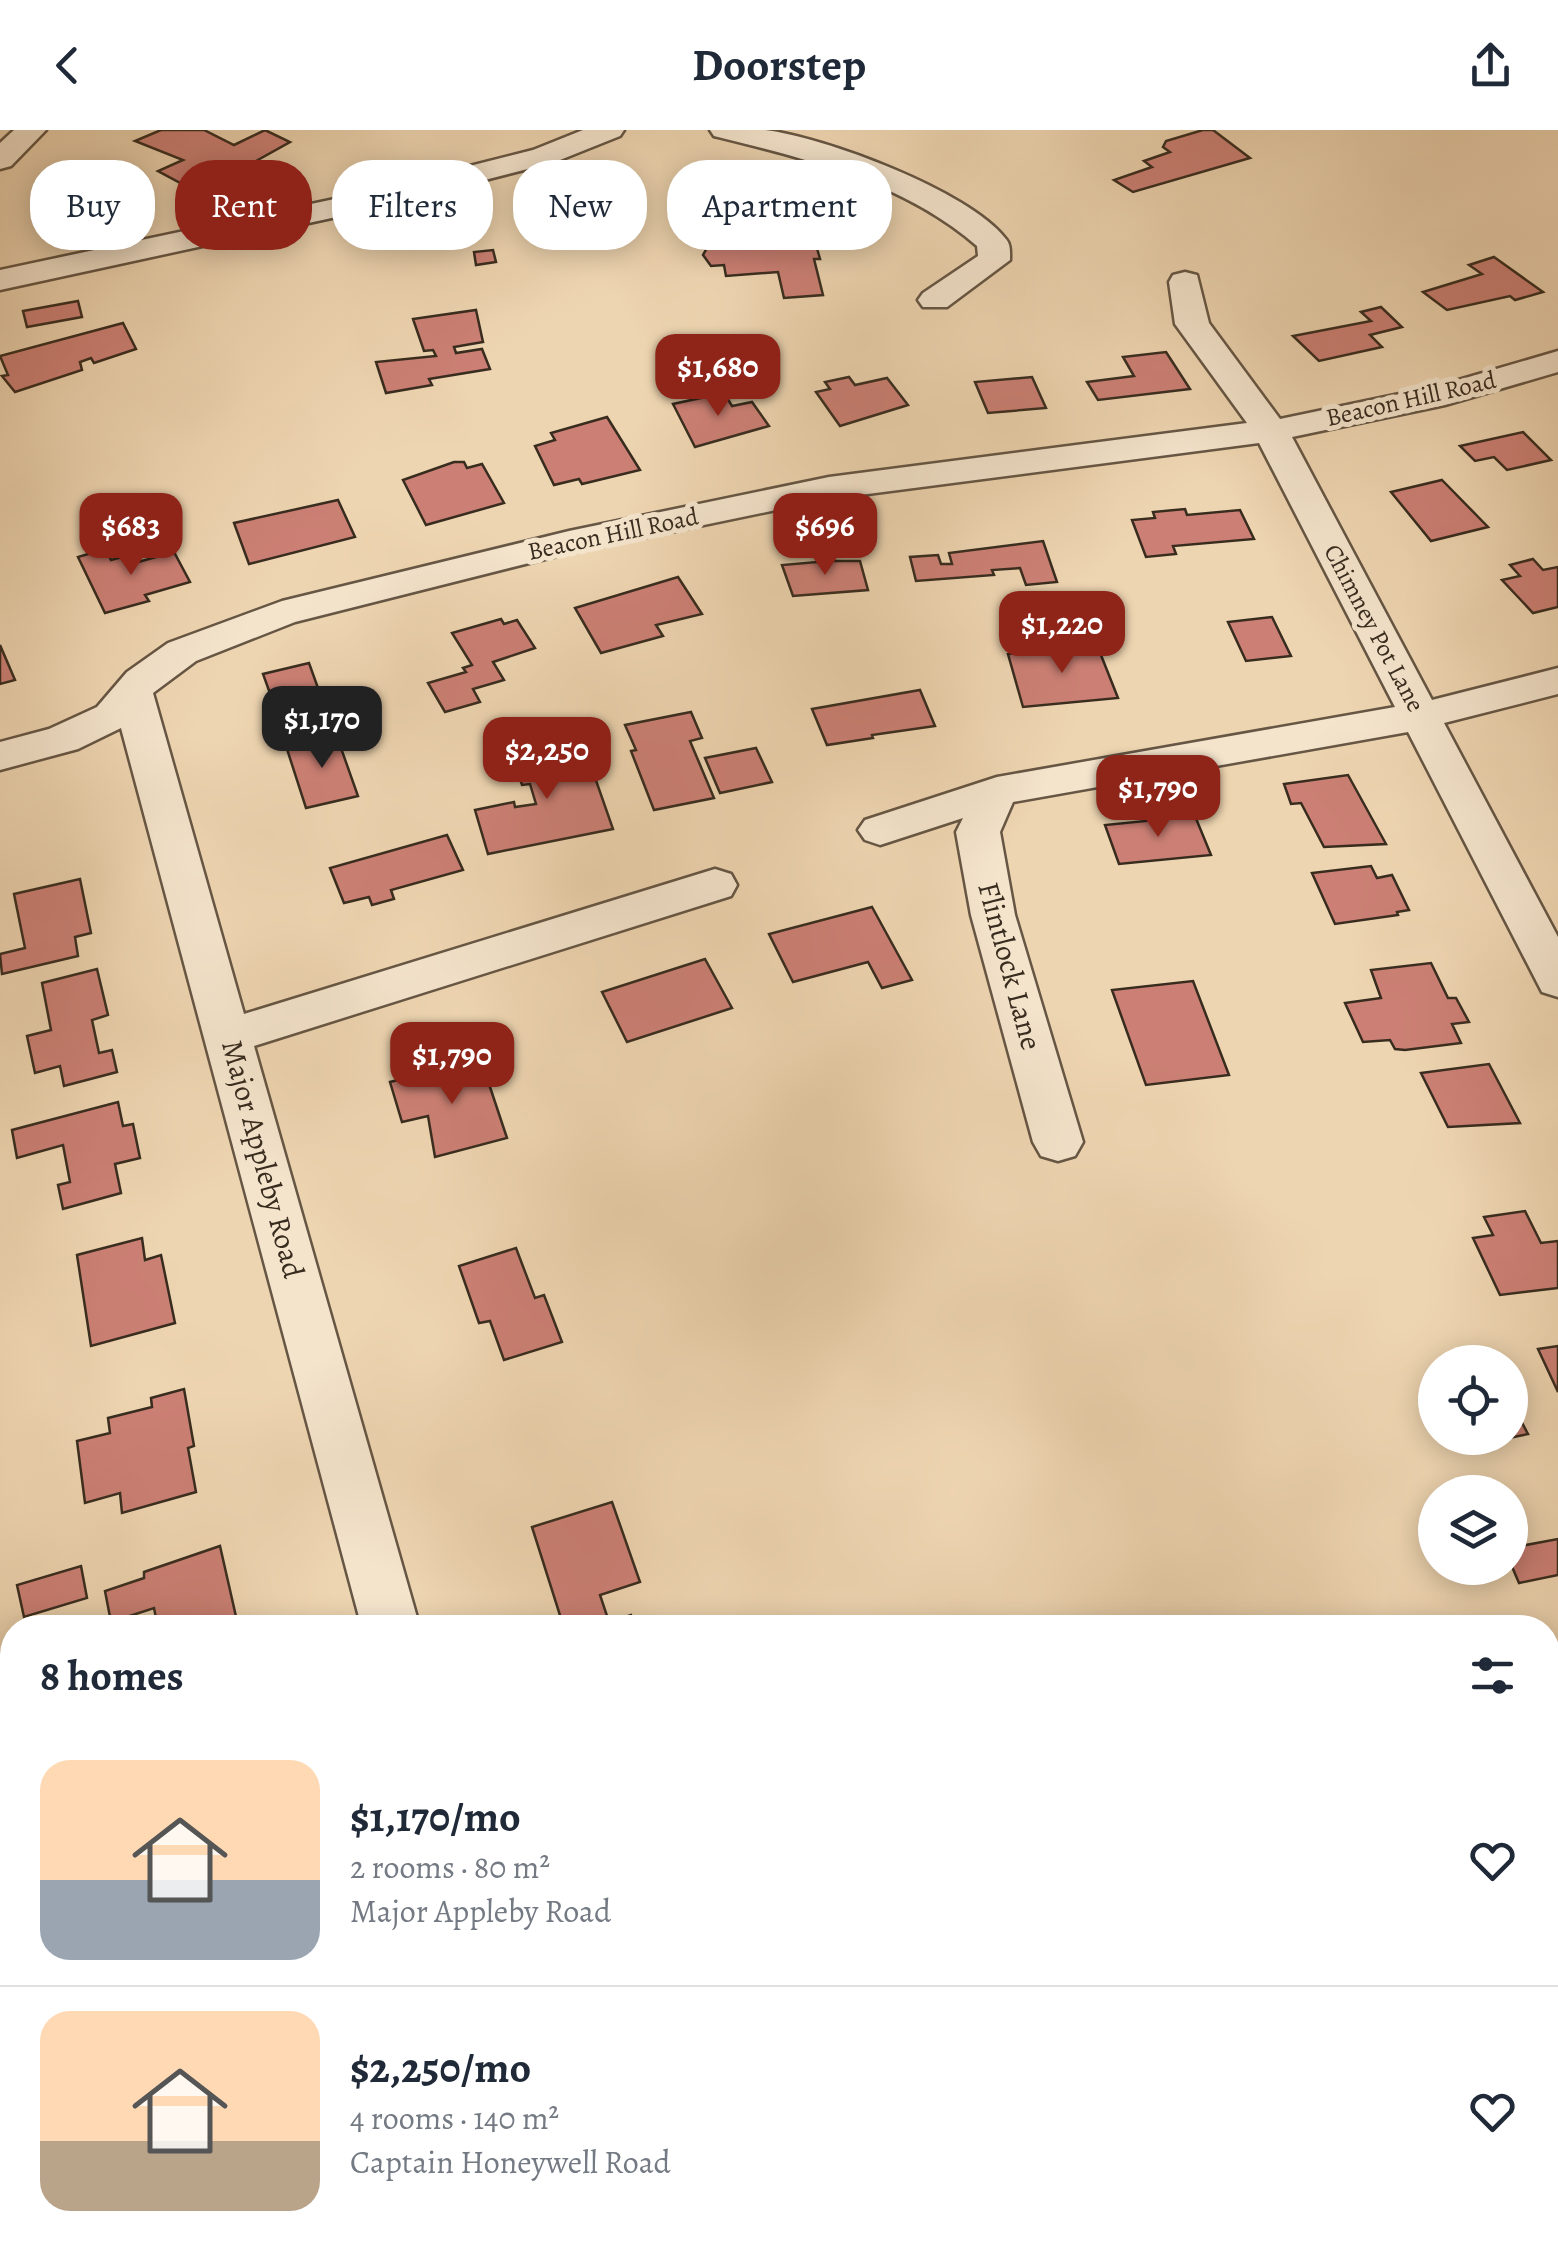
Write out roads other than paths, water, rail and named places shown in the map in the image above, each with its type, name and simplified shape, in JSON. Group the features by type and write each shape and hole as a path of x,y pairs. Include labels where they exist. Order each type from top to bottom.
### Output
{"street":[{"path":"0,160 31,130"},
{"path":"0,280 364,202 544,156 608,130"},
{"path":"725,130 776,140 906,187 961,214 992,243 994,260 935,300"},
{"name":"Chimney Pot Lane","path":"1185,282 1192,324 1271,431 1558,980"},
{"name":"Beacon Hill Road","path":"0,756 63,739 111,716 132,692 182,652 282,613 569,542 829,488 1271,431 1445,395 1558,361"},
{"path":"880,830 997,791 1420,716 1558,681"},
{"name":"Major Appleby Road","path":"132,692 387,1615"},
{"name":"Flintlock Lane","path":"997,791 978,832 992,914 1058,1142"},
{"path":"230,1036 715,884"}]}
